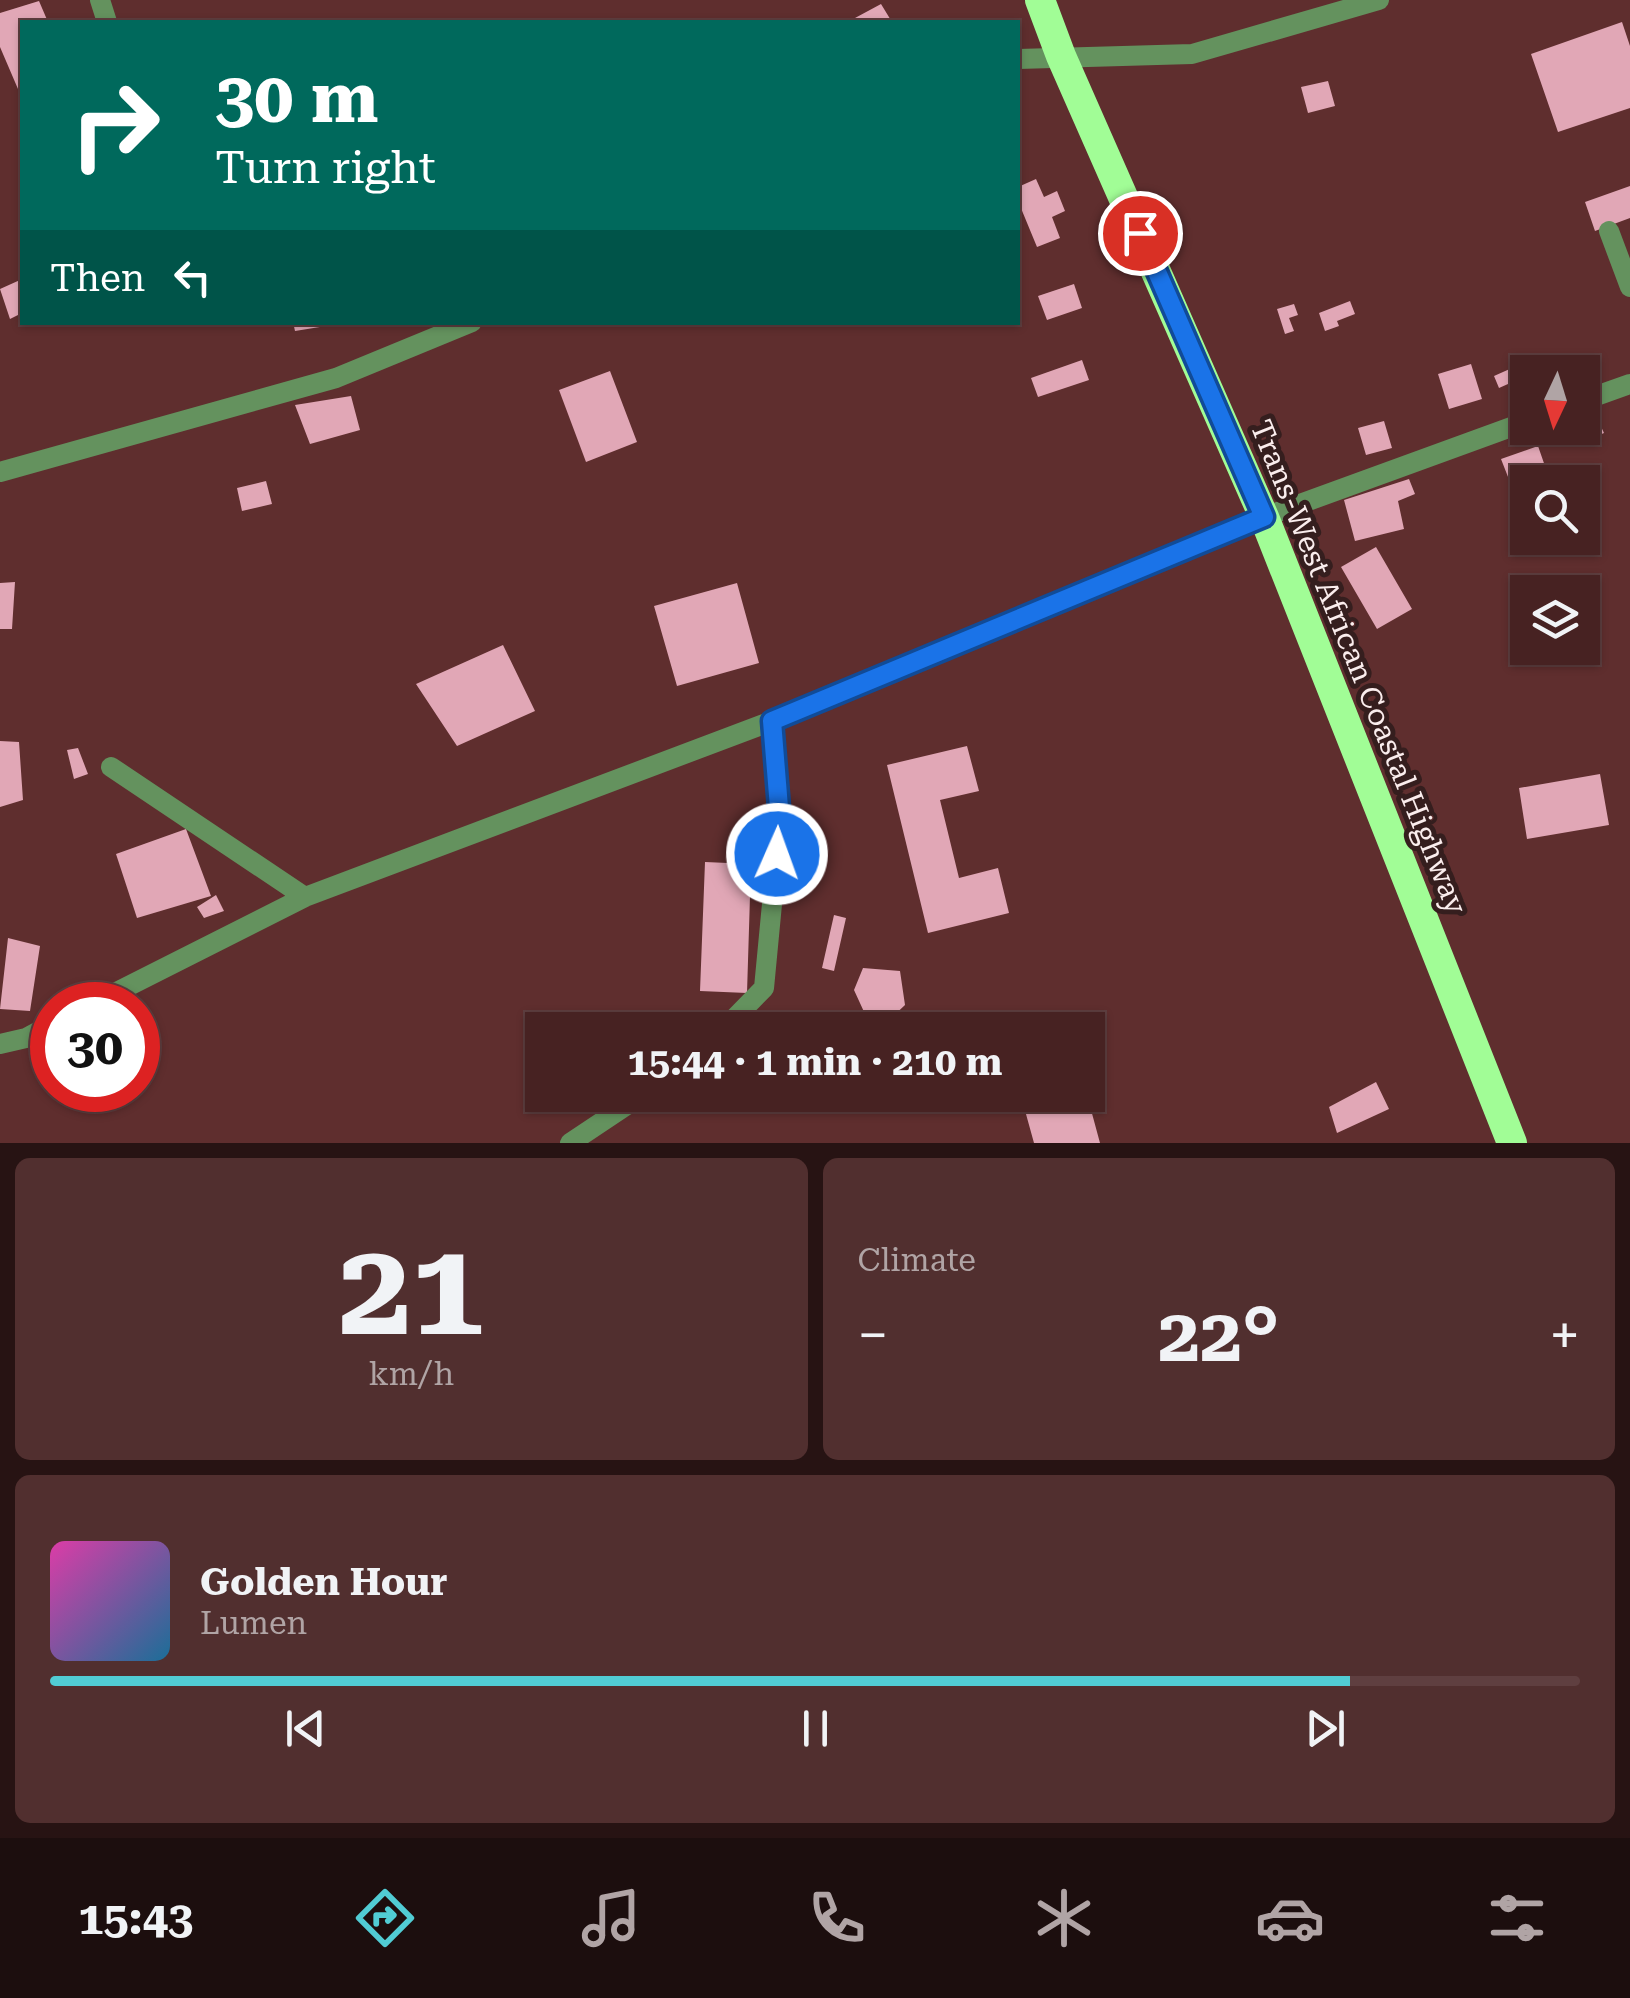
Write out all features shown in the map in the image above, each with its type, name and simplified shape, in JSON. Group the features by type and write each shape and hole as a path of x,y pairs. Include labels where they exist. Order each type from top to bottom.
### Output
{"highway":[{"name":"Trans-West African Coastal Highway","path":"1040,0 1264,517 1512,1143"}],"street":[{"path":"1020,59 1192,54 1379,0"},
{"path":"1609,231 1630,288"},
{"path":"0,472 336,378 465,325"},
{"path":"1600,395 1630,384"},
{"path":"137,982 305,897 772,721 1264,517 1510,428"},
{"path":"741,1012 764,988 780,820 772,721"},
{"path":"110,767 305,897"},
{"path":"0,1044 30,1036"},
{"path":"570,1143 616,1112"}],"building":[{"path":"39,1 47,20 20,20 18,89 0,47 0,13"},
{"path":"881,4 891,20 856,20"},
{"path":"1622,22 1630,46 1630,108 1558,132 1531,54"},
{"path":"1328,81 1335,106 1308,113 1301,87"},
{"path":"1036,179 1044,197 1057,191 1065,211 1052,217 1060,238 1037,247 1020,206 1020,186"},
{"path":"1630,186 1630,218 1595,231 1585,202"},
{"path":"20,280 20,314 10,319 0,289"},
{"path":"1074,284 1082,308 1047,320 1038,296"},
{"path":"1350,301 1355,314 1325,331 1319,313"},
{"path":"1294,304 1298,315 1289,318 1294,331 1285,334 1277,309"},
{"path":"294,325 326,326 295,331"},
{"path":"1082,360 1089,380 1038,397 1031,378"},
{"path":"1471,364 1482,399 1449,409 1438,374"},
{"path":"1510,369 1510,383 1499,388 1494,376"},
{"path":"610,371 637,442 586,462 559,390"},
{"path":"351,396 360,430 310,444 295,405"},
{"path":"1384,421 1392,448 1366,455 1358,428"},
{"path":"1538,446 1545,465 1510,465 1510,482 1501,459"},
{"path":"1409,479 1415,494 1398,501 1404,529 1355,541 1344,500"},
{"path":"266,481 272,504 242,511 237,488"},
{"path":"1376,547 1412,609 1377,629 1341,567"},
{"path":"15,582 12,629 0,629 0,583"},
{"path":"737,583 759,663 677,686 654,606"},
{"path":"503,645 535,711 457,746 416,684"},
{"path":"0,741 19,742 23,800 0,807"},
{"path":"967,746 979,791 940,800 959,878 998,868 1009,913 928,933 887,765"},
{"path":"78,748 88,774 74,779 67,750"},
{"path":"1600,774 1609,825 1527,839 1519,788"},
{"path":"186,829 211,896 137,918 116,854"},
{"path":"705,862 751,864 747,993 700,991"},
{"path":"216,895 224,911 204,918 197,907"},
{"path":"834,915 846,918 834,971 822,968"},
{"path":"8,938 40,946 34,982 30,982 30,1011 0,1009"},
{"path":"863,968 900,971 905,1005 898,1012 864,1012 854,990"},
{"path":"1376,1082 1389,1109 1337,1133 1329,1107"},
{"path":"1025,1112 1092,1112 1100,1143 1034,1143"}],"route":[{"path":"777,854 780,820 772,721 1264,517 1140,233"}]}
